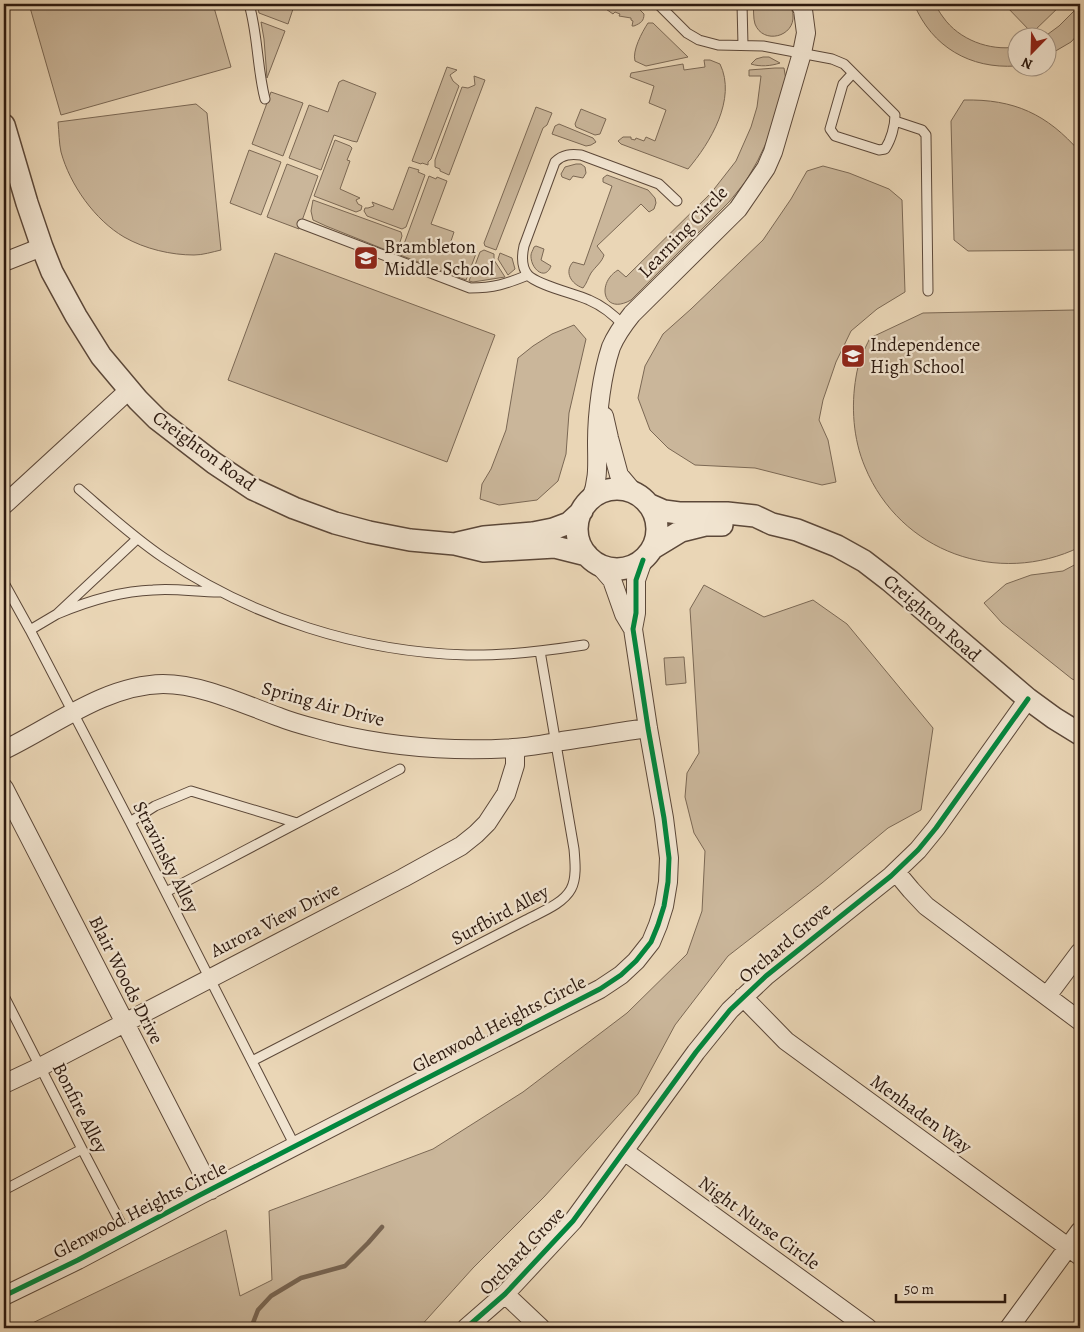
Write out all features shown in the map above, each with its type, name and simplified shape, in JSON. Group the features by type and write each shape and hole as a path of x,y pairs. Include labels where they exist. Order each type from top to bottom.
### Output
{"street":[{"name":"Learning Circle","path":"586,505 595,489 598,468 597,441 601,399 612,346 623,325 632,314 738,209 766,168 773,152 802,53 806,33 803,10 800,4"},
{"name":"Creighton Road","path":"4,125 27,203 52,272 100,356 128,390 157,419 182,440 254,489 294,508 335,523 369,532 410,540 455,544 484,552 555,547 610,568 622,569 633,566 681,531 705,525 754,527 772,524"},
{"path":"4,262 42,247"},
{"path":"4,505 128,390"},
{"name":"Learning Circle","path":"601,399 609,438 620,475 642,499"},
{"name":"Creighton Road","path":"455,544 484,536 533,533 553,529 569,523 586,505 601,493 612,490 624,490 664,511 756,516 772,524 817,537 864,561 1028,699 1080,734"},
{"path":"642,499 654,514 657,525 656,537 648,554"},
{"path":"586,505 578,522 578,534 581,545 593,560"},
{"name":"Glenwood Heights Circle","path":"632,628 636,612 636,580 648,554"},
{"name":"Glenwood Heights Circle","path":"4,1296 127,1235 295,1146 600,990 636,961 650,942 658,925 668,882 669,858 663,810 632,628 624,614 612,580 593,560"},
{"name":"Spring Air Drive","path":"4,750 104,698 133,688 163,684 187,686 282,718 334,733 435,749 515,748 648,728"},
{"name":"Orchard Grove","path":"466,1328 505,1294 573,1221 696,1052 730,1010 766,976 896,872 918,850 936,828 1028,699"},
{"name":"Aurora View Drive","path":"4,1084 404,878 461,846 487,823 506,794 515,764 515,748"},
{"name":"Blair Woods Drive","path":"4,788 211,1190"},
{"path":"896,872 926,906 1080,1021"},
{"path":"1047,996 1080,952"},
{"name":"Menhaden Way","path":"743,997 786,1042 1074,1252"},
{"name":"Night Nurse Circle","path":"624,1151 868,1328"},
{"path":"1009,1328 1074,1252 1080,1231"},
{"path":"505,1294 541,1328"}],"lane":[{"path":"249,4 257,44 260,80 265,100"},
{"path":"658,4 687,33 699,40 718,45 764,46 832,59 844,64 853,73 895,115 889,144 886,149 879,150 835,136 830,129 843,84 853,73"},
{"path":"742,4 743,45"},
{"path":"895,121 922,130 926,135 928,291"},
{"path":"623,325 612,314 589,300 537,281 528,275 523,266 524,246 555,162 560,157 572,154 581,155 659,184 676,201"},
{"path":"302,224 470,288 486,288 504,284 528,275"},
{"path":"79,489 137,539 192,576 255,608 323,633 359,642 467,655 540,651 584,645"},
{"path":"56,614 137,539"},
{"name":"Stravinsky Alley","path":"4,583 130,822 295,1146"},
{"path":"30,630 56,614 112,595 139,591 170,590 222,592"},
{"name":"Surfbird Alley","path":"252,1061 518,925 563,899 572,888 575,873 574,850 540,651"},
{"path":"166,892 400,769"},
{"path":"130,822 155,806 191,791 297,822"},
{"name":"Bonfire Alley","path":"4,996 127,1235"},
{"path":"4,1190 82,1150"}],"shaded area":[{"path":"29,4 213,4 231,67 61,115"},
{"path":"257,4 299,4 293,9 288,24 259,13"},
{"path":"594,4 634,4 644,14 643,20 632,26 633,21 631,18 619,16 620,14 615,12 613,14 603,7 602,9"},
{"path":"753,4 789,4 793,15 789,29 778,36 765,35 759,31 755,24"},
{"path":"914,4 935,4 950,25 966,38 986,45 1006,48 1006,66 983,64 954,52 931,32"},
{"path":"1004,4 1062,4 1037,28 1027,28"},
{"path":"1080,5 1080,32 1071,42 1056,51 1056,28"},
{"path":"261,22 285,31 267,78 264,39"},
{"path":"648,23 653,23 688,57 646,66 635,61 636,47"},
{"path":"769,57 780,63 766,66 751,64 756,59"},
{"path":"704,60 720,64 724,77 725,92 723,106 719,120 705,147 688,169 621,144 618,141 623,137 631,137 631,139 635,140 636,138 644,141 646,137 655,141 666,110 649,103 654,86 630,77 631,73 683,64 684,70 705,67"},
{"path":"447,67 457,70 450,75 459,86 431,159 428,165 421,164 412,161"},
{"path":"784,68 786,80 767,141 746,181 729,202 631,300 622,304 614,304 609,301 605,289 611,276 618,270 626,277 711,193 736,161 751,127 757,107 761,76 749,76 749,70"},
{"path":"474,76 485,80 449,175 435,167 435,160 462,87 468,88 475,85"},
{"path":"343,80 376,93 357,142 334,135 321,170 289,158 309,105 328,112 339,82"},
{"path":"271,92 303,103 283,156 252,144"},
{"path":"964,100 999,102 1028,111 1055,128 1080,152 1080,250 968,251 954,240 951,121"},
{"path":"196,104 207,113 221,250 185,255 141,245 124,237 103,221 77,189 65,164 60,149 58,122"},
{"path":"536,107 552,113 547,125 543,128 496,250 485,246 484,243"},
{"path":"581,109 606,119 600,134 595,135 576,127 575,124"},
{"path":"559,124 593,138 596,142 586,146 552,134 555,126"},
{"path":"335,140 352,148 347,160 350,161 340,189 360,198 356,200 362,206 361,210 356,212 314,196"},
{"path":"249,150 281,162 261,215 230,203"},
{"path":"287,164 318,176 299,229 267,217"},
{"path":"581,164 585,167 586,173 583,178 573,176 570,180 562,177 561,174 565,167"},
{"path":"823,166 849,173 889,189 902,200 905,292 877,309 851,331 836,362 823,400 819,420 828,440 836,482 822,485 755,468 695,465 668,448 650,430 638,398 645,366 663,334 763,240 791,199 807,171"},
{"path":"409,167 419,170 418,172 425,175 406,227 402,229 367,216 364,211 365,208 374,206 372,202 393,210"},
{"path":"607,175 648,190 655,198 656,203 654,209 649,212 641,204 597,246 604,255 583,288 572,281 569,270 573,262 584,265 612,186 603,182 603,178"},
{"path":"429,176 447,181 431,224 454,232 451,241 477,251 466,280 400,255"},
{"path":"313,200 401,232 402,236 396,254 313,220 311,211"},
{"path":"536,246 544,249 541,260 551,266 545,273 538,271 531,260 531,254"},
{"path":"484,250 494,254 494,260 505,277 469,281 480,252"},
{"path":"275,253 495,335 447,462 228,380"},
{"path":"500,253 512,258 515,269 508,275 498,259"},
{"path":"1075,310 1080,315 1080,547 1049,559 1017,563 985,562 955,554 927,540 902,521 881,496 861,456 854,422 854,388 863,352 870,338 923,313"},
{"path":"574,325 586,339 569,413 566,454 558,481 537,500 499,505 480,499 482,484 491,469 506,430 518,358 552,334"},
{"path":"1080,562 1080,682 1072,679 1002,623 984,603 1006,584 1031,575 1063,571"},
{"path":"704,585 764,617 813,600 847,624 933,728 921,810 888,828 822,883 728,956 675,1025 638,1094 544,1197 473,1268 419,1328 22,1328 226,1230 240,1296 272,1280 269,1211 433,1149 523,1092 627,1013 687,954 702,911 705,851 694,833 685,797 687,773 699,753 690,609"},
{"path":"684,657 686,683 666,685 664,658"}],"waterway":[{"path":"251,1328 258,1310 271,1296 301,1278 345,1266 382,1227"}],"cycle path":[{"path":"4,1296 78,1260 600,989 621,975 636,961 651,942 658,925 664,906 668,882 669,858 633,629 636,613 636,580 643,560"},
{"path":"466,1328 505,1294 573,1221 696,1052 730,1010 766,976 891,876 918,850 936,828 1028,699"}],"place":[{"name":"Brambleton Middle School","path":"366,258"},
{"name":"Independence High School","path":"853,356"}]}
